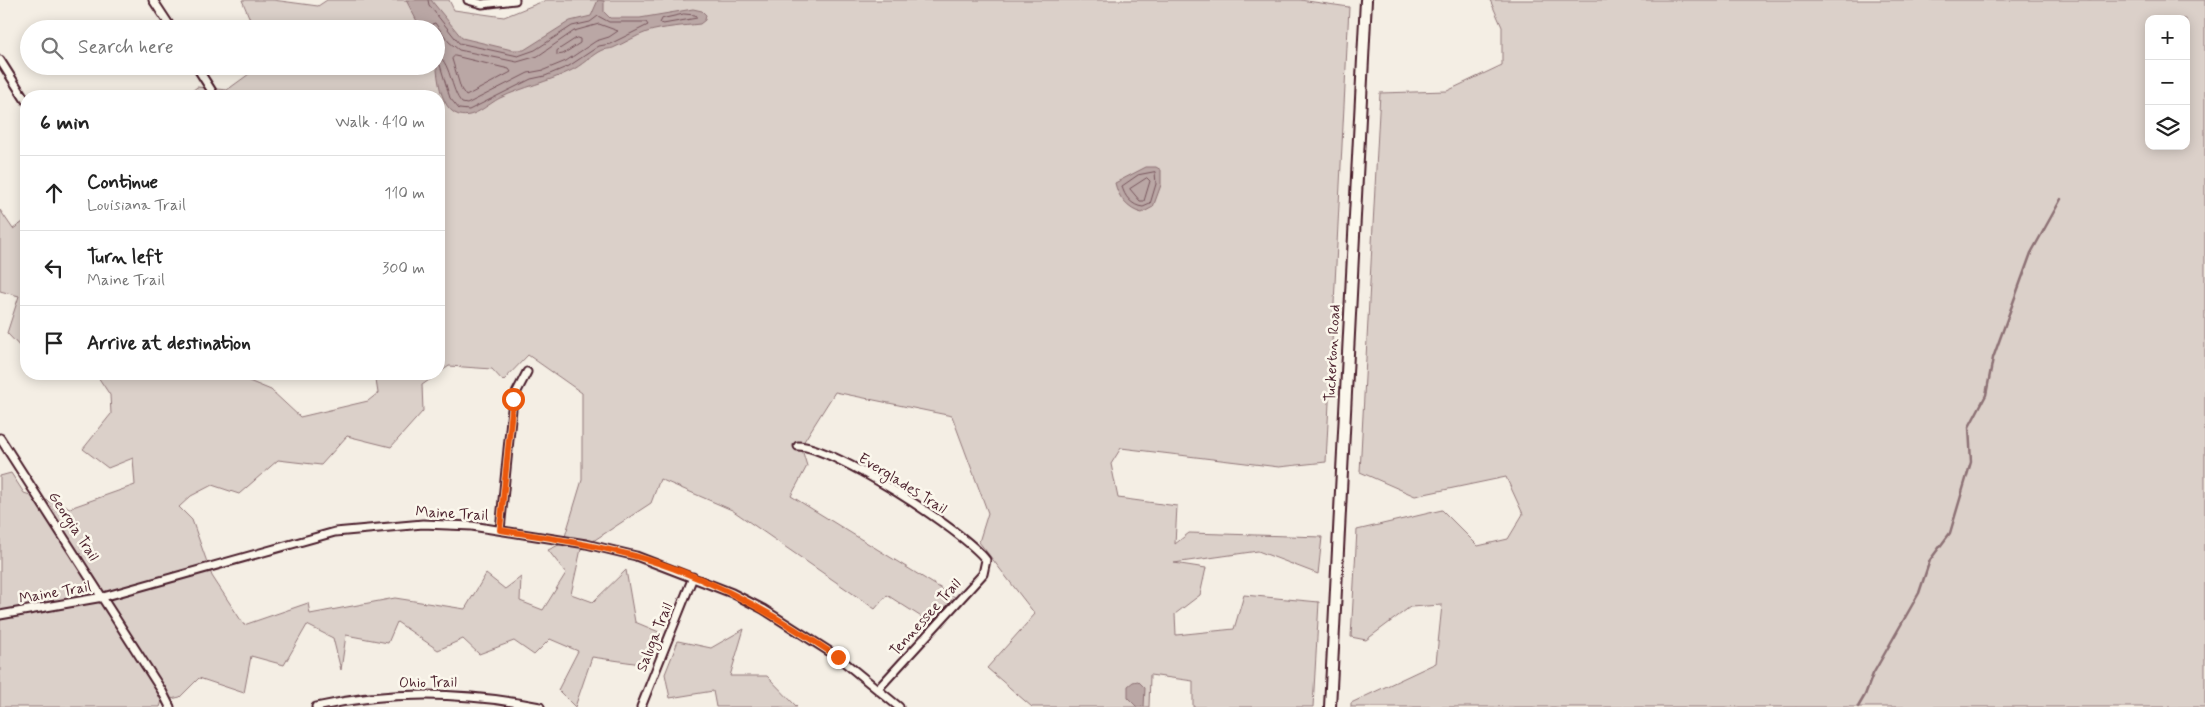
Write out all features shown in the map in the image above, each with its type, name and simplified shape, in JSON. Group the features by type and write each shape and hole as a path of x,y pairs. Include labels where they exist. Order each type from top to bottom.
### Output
{"main road":[{"name":"Tuckerton Road","path":"1330,707 1366,0"}],"street":[{"path":"154,0 166,20"},
{"path":"468,0 482,4 515,0"},
{"path":"0,60 20,92"},
{"path":"202,75 211,90"},
{"path":"500,530 513,399 527,372"},
{"name":"Georgia Trail","path":"0,438 103,597 170,707"},
{"name":"Everglades Trail","path":"798,446 810,447 835,457 922,509 975,548 986,560"},
{"name":"Maine Trail","path":"0,615 103,597 335,532 423,524 500,530 586,544 636,556 732,593 770,613 838,657 899,707"},
{"name":"Tennessee Trail","path":"878,689 983,574 986,560"},
{"name":"Saluga Trail","path":"641,707 693,577"},
{"name":"Ohio Trail","path":"316,707 368,699 435,694 502,699 540,707"}],"shaded area":[{"path":"242,0 273,0 318,6 327,0 449,0 454,10 504,17 546,0 1300,0 1349,7 1326,462 1279,467 1121,448 1111,464 1118,498 1177,506 1175,544 1189,533 1322,537 1318,574 1258,551 1174,563 1206,568 1200,595 1175,614 1176,635 1234,629 1244,595 1319,602 1313,707 1193,707 1193,681 1150,675 1149,707 1032,707 987,668 1035,614 979,542 988,513 952,416 835,392 801,446 807,466 791,496 958,599 934,625 887,595 875,609 732,510 660,479 651,503 581,549 571,594 593,602 626,570 635,622 659,632 641,664 592,657 575,707 558,690 578,651 550,639 534,655 514,641 479,654 463,639 438,650 397,622 388,643 346,635 341,670 333,638 307,625 284,665 251,656 244,693 199,678 180,697 162,701 160,707 0,707 0,476 11,473 24,493 70,508 135,485 133,458 108,468 83,449 111,414 110,395 100,380 247,380 271,390 300,417 368,401 378,393 376,380 429,380 422,385 423,411 391,447 347,436 321,465 278,460 239,494 212,485 191,496 179,507 192,520 212,576 244,625 308,603 310,614 395,598 465,609 486,574 505,589 521,577 520,601 543,610 566,573 548,550 563,543 582,480 582,393 528,355 503,381 492,369 449,366 445,369 445,90 227,90 248,75 445,75 445,20 250,20"},
{"path":"1490,0 2205,0 2205,707 1351,707 1351,703 1436,663 1442,605 1410,607 1366,640 1351,637 1357,530 1442,510 1478,546 1508,539 1523,514 1506,477 1415,496 1360,472 1380,93 1447,91 1502,65 1502,27"},
{"path":"197,87 227,90 193,90"},
{"path":"0,210 13,229 20,224 20,347 7,333 19,296 0,291"},
{"path":"744,629 730,676 767,676 797,707 716,707 713,691 670,698 665,674 678,641 711,648"}],"water":[{"path":"406,0 431,0 462,38 512,50 524,50 570,21 591,16 598,0 604,1 604,12 610,18 640,18 693,9 702,11 706,15 705,20 700,24 653,30 638,35 613,48 602,50 570,71 509,94 475,113 465,116 451,110 445,102 445,90 440,90 438,75 445,75 445,20 416,20"},
{"path":"1146,167 1156,167 1161,170 1161,185 1153,207 1142,213 1132,209 1124,202 1115,183"},
{"path":"1138,681 1145,688 1144,707 1137,707 1128,698 1128,686"}],"waterway":[{"path":"1858,707 1873,674 1919,593 1930,560 1950,533 1971,462 1969,427 1986,395 1993,358 2031,253 2061,199"}],"route":[{"path":"513,399 500,530 586,544 636,556 693,577 732,593 762,609 838,657"}]}
